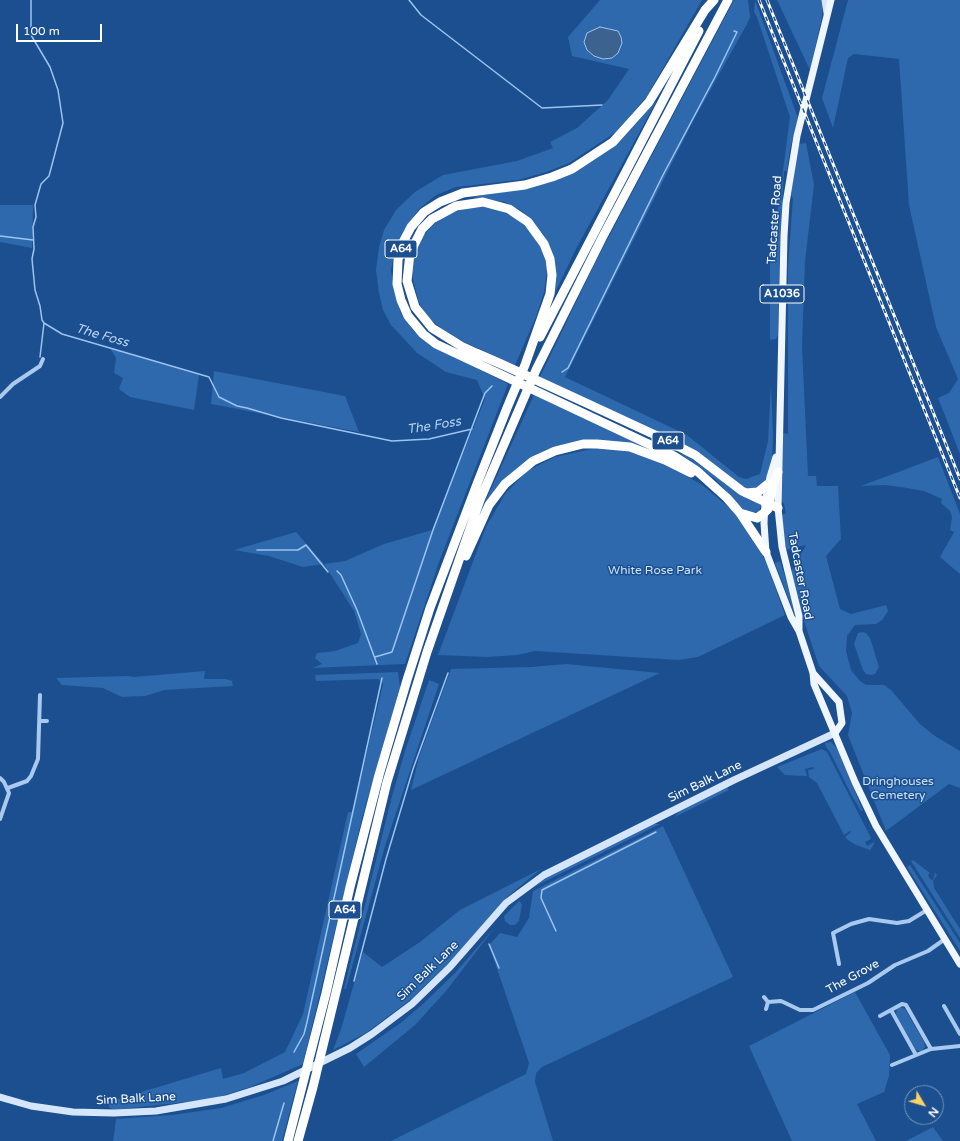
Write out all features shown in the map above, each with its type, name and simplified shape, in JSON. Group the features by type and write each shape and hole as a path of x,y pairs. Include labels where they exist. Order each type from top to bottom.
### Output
{"highway":[{"name":"A64","path":"525,365 714,0"},
{"name":"A64","path":"714,0 704,10 649,102 613,142 572,169 552,177 506,188 463,193 440,202 424,212 411,227 402,244 397,271 401,300 408,316 423,334 436,344 659,447 697,471 715,487 740,513 766,552"},
{"name":"A64","path":"298,1141 317,1072 387,782 446,594 480,500 536,370 602,238 728,0"},
{"name":"A64","path":"288,1141 326,993 350,886 371,805 416,650 430,608 507,408 525,365 550,294 552,275 550,259 544,244 528,222 509,209 496,205 469,203 443,212 422,229 410,254 407,267 408,288 415,307 432,328 461,346 666,440 695,455 745,493 771,505"},
{"name":"A64","path":"446,594 457,579 486,510 505,484 533,461 555,451 583,444 630,447 665,460 715,487"},
{"path":"740,513 757,518 764,513 771,505 772,485 778,472"},
{"path":"745,493 758,492 768,484"}],"main road":[{"name":"Tadcaster Road","path":"778,472 786,203 797,136 832,0"},
{"name":"Tadcaster Road","path":"778,453 768,484 771,505 799,616 799,630"},
{"name":"Tadcaster Road","path":"764,513 766,552 791,617 799,630 813,673 814,684 835,733"},
{"name":"Tadcaster Road","path":"813,673 839,702 842,723 835,733"},
{"name":"A1036","path":"835,733 855,782 876,826 960,964"}],"street":[{"name":"Tadcaster Road","path":"825,0 827,18"},
{"path":"0,397 13,384 40,366 43,359"},
{"path":"8,788 27,781 35,768 38,759 40,695"},
{"path":"40,721 47,721"},
{"name":"Sim Balk Lane","path":"0,1096 44,1108 114,1113 156,1112 197,1106 251,1092 312,1068 350,1048 387,1023 431,987 506,903 544,875 734,780 835,733"},
{"path":"0,778 8,788 8,799 0,818"},
{"path":"839,964 833,933 851,924 869,919 897,923 909,921 927,910"},
{"name":"The Grove","path":"768,1002 781,1001 800,1010 813,1010 868,983 895,965 928,951 945,939"},
{"path":"764,997 768,1002 766,1009"},
{"path":"880,1016 902,1004 906,1005 931,1049"},
{"path":"944,1006 960,1034"},
{"path":"891,1010 916,1055"},
{"path":"892,1065 931,1049 954,1048 960,1046"}],"green space":[{"path":"600,0 702,0 647,96 616,132 569,163 546,172 518,180 456,187 436,195 419,209 404,230 395,249 391,270 395,294 401,313 413,330 429,344 508,384 439,562 405,664 312,668 322,664 315,658 317,653 335,651 358,643 361,634 354,611 324,564 345,561 384,544 432,530 485,399 477,380 446,372 417,353 391,325 383,310 376,270 379,247 384,230 396,210 415,192 443,175 517,161 553,148 550,142 577,128 608,100 629,69 572,56 568,37"},
{"path":"734,0 748,0 750,17 747,24 692,123 565,377 687,435 739,477 746,479 760,474 768,441 771,384 773,435 772,463 769,476 764,484 753,490 746,488 735,481 685,445 540,377 595,263"},
{"path":"755,0 798,118 790,149 787,171 784,171 780,244 778,335 776,339 770,340 770,240 774,239 790,117 757,17 754,12"},
{"path":"777,0 823,0 822,17 810,70"},
{"path":"848,0 960,0 960,454 938,398 949,393 958,379 936,327 909,205 899,59 854,54 848,58 833,128 822,98"},
{"path":"657,100 577,247 552,299 553,255 544,235 533,221 520,210 505,202 471,197 530,188 622,139"},
{"name":"Dringhouses Cemetery","path":"806,143 814,185 805,261 802,346 808,476 816,476 817,486 838,486 841,539 826,556 840,609 851,614 886,605 888,611 882,620 876,624 855,625 847,636 846,651 851,670 860,681 866,685 884,685 891,690 920,724 935,736 960,751 960,788 949,784 886,831 848,735 852,713 847,696 819,666 800,609 791,572 806,545 785,550 782,515 786,513 784,504 781,500 781,482 783,433 788,434 788,267 793,198 791,195 798,144"},
{"path":"0,205 33,205 32,248 0,242"},
{"path":"471,207 491,207 515,217 535,236 544,253 547,271 544,292 536,317 515,365 451,336 425,315 418,300 411,270 414,254 421,239 434,224 451,213"},
{"path":"110,348 199,375 194,410 130,397 119,389 123,378 114,373 116,358"},
{"path":"214,371 345,396 359,432 211,404"},
{"path":"534,395 647,445 646,449 589,441 535,457 519,466 493,494 479,515"},
{"name":"White Rose Park","path":"601,447 632,452 663,464 701,484 731,509 751,534 767,564 785,615 698,657 678,660 535,651 517,655 487,657 438,655 486,527 505,494 527,471 555,457"},
{"path":"679,453 686,455 724,482 761,505 759,511 752,513 743,509 717,481"},
{"path":"938,457 960,514 960,574 940,557 954,532 950,530 952,517 950,511 941,503 942,499 924,491 901,487 884,485 861,486"},
{"path":"296,532 324,564 303,567 269,556 234,550"},
{"path":"780,561 790,592 797,621 775,563"},
{"path":"863,632 870,638 879,667 875,674 871,675 866,674 863,670 854,644 858,633"},
{"path":"566,664 660,673 411,790 419,757 451,669 531,667"},
{"path":"205,671 204,679 226,679 232,681 233,686 164,690 145,696 122,697 103,688 62,685 56,678 134,677"},
{"path":"398,672 400,687 362,818 303,1064 250,1087 212,1099 113,1110 109,1107 109,1104 115,1100 221,1068 223,1079 244,1073 285,1052 303,1014 348,812 353,812 383,684 378,679 316,681 315,675"},
{"path":"429,680 439,684 385,846 346,989 344,989 391,800 405,751"},
{"path":"831,742 837,748 863,811 861,811 851,794 826,747 825,743"},
{"path":"822,749 827,752 870,836 871,839 865,842 867,846 874,842 870,850 856,845 845,837 851,832 850,831 844,835 817,783 809,777 808,770 814,769 813,767 805,769 807,776 785,775 777,767"},
{"path":"727,787 729,790 675,817 680,811"},
{"path":"653,824 660,824 534,887 549,876"},
{"path":"663,826 733,977 542,1067 536,1073 535,1082 553,1141 391,1141 526,1074 529,1063 489,945 500,933 517,937 529,918 533,891"},
{"path":"913,860 930,873 928,875 930,879 933,880 935,873 937,875 933,881 934,888 960,929 960,938 911,861"},
{"path":"910,865 960,943 960,951 907,867"},
{"path":"541,869 507,897 452,960 410,1000 366,1033 333,1050 341,1029 363,952 382,967 420,942 460,910"},
{"path":"519,901 522,904 519,921 515,925 510,925 505,921 504,916"},
{"path":"496,926 446,991 415,1025 364,1067 356,1054 402,1022 424,1003 455,973"},
{"path":"855,992 890,1055 889,1076 884,1092 857,1104 876,1141 792,1141 749,1046"},
{"path":"900,1007 905,1009 924,1042 925,1047 922,1051 915,1049 896,1014 897,1009"},
{"path":"298,1081 282,1141 113,1141 116,1119 172,1115 221,1108 264,1095"},
{"path":"933,1127 943,1141 906,1141"}],"shaded area":[{"path":"600,27 618,31 621,37 622,43 618,53 612,58 603,59 594,56 587,50 584,42 587,33"}],"waterway":[{"name":"The Foss","path":"31,0 31,35 50,67 58,90 63,123 49,176 41,184 35,205 36,217 33,227 34,249 32,259 35,290 44,323 62,334 209,377 219,397 237,406 281,418 392,441 429,439 472,429"},
{"path":"409,0 421,15 542,108 602,105"},
{"path":"562,372 568,368 663,175 715,77 737,32 734,31"},
{"path":"0,236 33,240"},
{"path":"40,357 44,323"},
{"path":"375,657 392,652 433,530 485,393 492,386"},
{"path":"257,550 298,550 306,545 328,572"},
{"path":"337,571 341,575 357,610 377,664"},
{"path":"354,981 386,859 413,769 448,673"},
{"path":"294,1052 304,1034 307,1022 382,678"},
{"path":"556,931 541,898 542,890 656,832"},
{"path":"489,944 499,968"},
{"path":"273,1141 284,1103"}],"railway":[{"path":"759,0 960,498"},
{"path":"767,0 960,479"}]}
